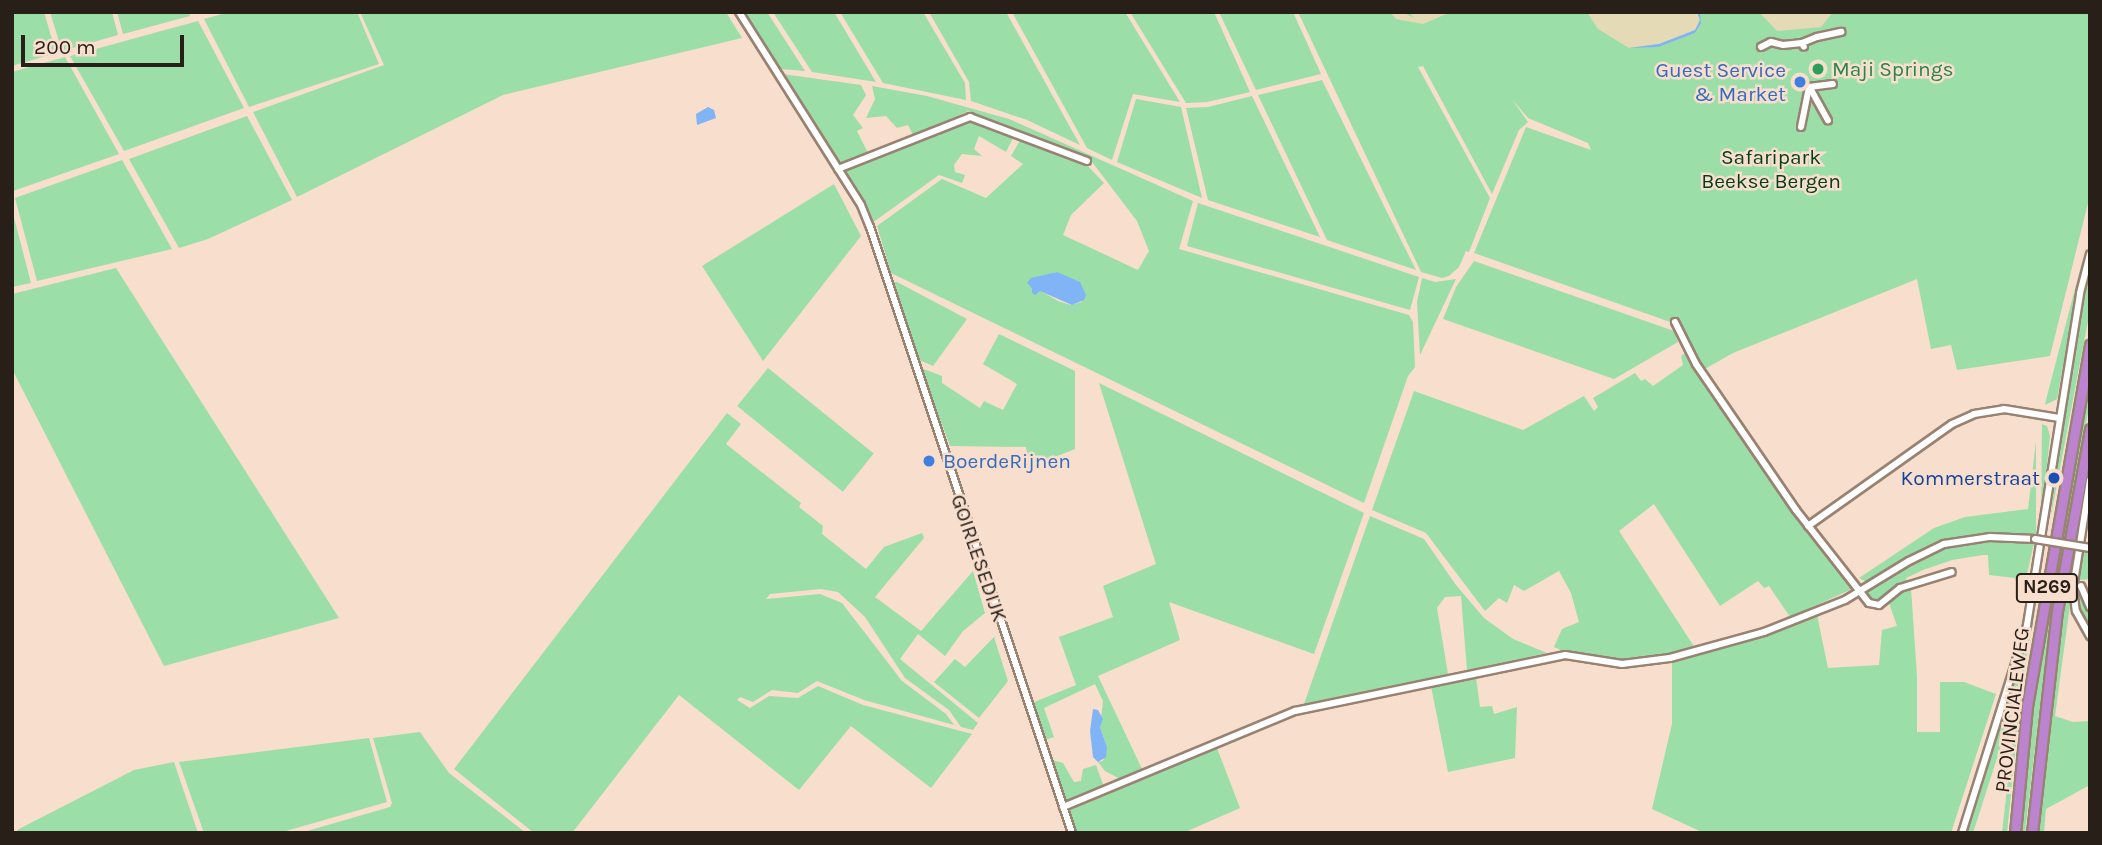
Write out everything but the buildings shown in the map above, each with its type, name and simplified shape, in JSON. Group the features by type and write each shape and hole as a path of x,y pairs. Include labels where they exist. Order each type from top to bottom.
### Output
{"highway":[{"name":"PROVINCIALEWEG","path":"2015,833 2027,706 2090,344"},
{"name":"PROVINCIALEWEG","path":"2032,833 2057,611 2090,429"}],"street":[{"name":"GOIRLESEDIJK","path":"739,12 838,169 870,227 1072,833"},
{"path":"1761,47 1771,42 1803,45 1817,37 1841,32"},
{"path":"1809,88 1833,84"},
{"path":"1809,88 1828,120"},
{"path":"1801,127 1809,88"},
{"path":"838,169 970,117 1087,161"},
{"path":"1962,833 2027,625 2044,533 2059,418 2080,293 2090,254"},
{"path":"1675,322 1702,374 1808,526 1870,603 1879,605 1900,588 1952,572"},
{"path":"1808,526 1952,424 1975,414 2004,409 2059,418"},
{"path":"2090,480 2073,588 2076,611 2090,636"},
{"path":"1063,807 1296,711 1565,655 1622,664 1670,659 1764,632 1860,591 1909,561 1944,544 1990,537 2035,539 2090,548"},
{"path":"2073,588 2090,583"},
{"path":"2081,586 2090,607"}],"green space":[{"path":"12,12 44,12 56,53 12,66"},
{"path":"50,12 112,12 118,35 62,51"},
{"path":"117,12 189,12 190,16 123,34"},
{"path":"230,12 357,12 379,64 249,107 204,19"},
{"path":"360,12 726,12 742,38 503,95 297,197 253,112 384,65"},
{"path":"743,12 767,12 805,71 780,69"},
{"path":"773,12 834,12 876,82 812,72"},
{"path":"840,12 923,12 965,83 966,100 883,83"},
{"path":"929,12 1006,12 1080,145 1027,120 971,101 969,82"},
{"path":"1012,12 1125,12 1180,102 1133,94 1112,160 1087,148"},
{"path":"1130,12 1214,12 1250,92 1207,102 1186,103"},
{"path":"1219,12 1293,12 1321,74 1256,90"},
{"name":"Safaripark Beekse Bergen","path":"1298,12 2090,12 2090,195 2050,356 1957,370 1951,345 1931,349 1917,279 1733,353 1703,370 1673,323 1474,253 1526,127 1591,150 1588,143 1528,118 1512,99 1528,122 1519,130 1492,194 1423,66 1418,67 1490,198 1469,252 1466,251 1459,267 1449,276 1442,278 1421,272"},
{"path":"198,21 244,108 124,151 70,56"},
{"path":"65,57 119,154 13,191 12,72"},
{"path":"783,74 861,85 866,95 853,115 863,128 857,131 868,153 840,165"},
{"path":"1322,80 1416,270 1327,240 1258,95"},
{"path":"872,86 927,96 1009,119 1193,201 1179,249 1409,315 1413,322 1415,367 1408,376 1364,503 891,273 877,226 942,179 986,198 1023,164 1011,156 1022,137 1084,162 1104,183 1071,215 1063,235 1138,270 1149,251 1137,221 1089,158 968,111 914,137 908,125 897,128 886,116 866,118 875,99","holes":["1056,272 1061,274 1082,302 1071,305 1058,301 1027,283"]},
{"path":"1252,96 1320,237 1208,200 1186,108 1208,107"},
{"path":"1136,99 1181,107 1202,198 1117,162"},
{"path":"247,116 292,200 208,239 179,248 129,159"},
{"path":"964,118 1015,134 1006,152 979,136 974,149 982,156 962,154 954,165 955,172 965,175 962,183 939,175 872,223 844,172 846,169 933,135"},
{"path":"122,160 172,249 37,281 15,198"},
{"path":"834,184 861,236 763,361 702,266"},
{"path":"1198,203 1419,277 1410,310 1187,246"},
{"path":"12,210 31,283 12,287"},
{"path":"2083,258 2057,399 2045,405 2046,400"},
{"path":"1474,261 1674,331 1678,342 1614,379 1443,319 1456,287"},
{"path":"2090,261 2090,310 2050,521 2067,387"},
{"path":"116,268 339,618 164,666 12,369 12,294"},
{"path":"1422,278 1435,282 1456,279 1420,355 1417,302"},
{"path":"892,282 897,282 967,319 933,366 917,359"},
{"path":"999,334 1075,371 1075,449 1030,467 1026,447 950,446 921,368 942,376 942,383 980,408 984,401 1003,410 1017,384 983,364"},
{"path":"1685,353 1786,500 1853,586 1850,590 1790,617 1769,586 1764,588 1758,581 1720,606 1654,504 1619,531 1695,648 1642,660 1615,660 1568,653 1554,647 1562,629 1579,622 1571,593 1559,571 1524,591 1514,585 1507,603 1499,598 1485,611 1426,533 1372,510 1414,391 1523,430 1584,396 1594,411 1598,407 1593,398 1635,373 1641,381 1645,379 1653,386 1683,365 1681,356"},
{"path":"768,368 874,454 843,492 737,406"},
{"path":"2090,374 2090,401 2049,629 2025,833 2018,833 2043,627"},
{"path":"1099,383 1364,513 1314,654 1169,602 1180,640 1098,676 1143,771 1122,780 1105,771 1098,762 1103,761 1107,747 1100,727 1103,701 1095,684 1044,708 1054,737 1045,740 1032,703 1076,685 1059,637 1113,617 1103,586 1156,564"},
{"path":"727,413 741,424 726,444 801,503 799,507 823,526 822,534 866,569 884,547 922,533 924,538 875,597 921,631 973,571 985,613 963,631 945,656 918,634 900,659 978,723 973,730 961,727 949,710 905,678 865,617 838,592 821,589 770,594 766,599 820,594 842,603 902,681 946,714 954,725 864,700 817,681 798,693 772,690 753,702 740,697 737,700 750,708 769,696 798,698 818,686 863,705 972,734 931,788 851,726 799,790 679,695 572,833 534,833 454,769"},
{"path":"2042,424 2047,426 2050,436 2041,523"},
{"path":"2036,441 2036,536 1991,534 1955,538 1918,552 1869,583 1859,578 1934,528 1965,517 2028,509"},
{"path":"1370,516 1424,539 1456,585 1484,618 1513,639 1547,653 1467,670 1461,596 1445,597 1437,608 1448,674 1304,704"},
{"path":"1987,541 2034,543 2024,587 2017,584 2015,578 1989,575 1988,555 1983,555 1952,560 1923,570 1906,578 1907,583 1893,589 1877,603 1873,603 1867,596 1869,589 1928,555 1949,546"},
{"path":"2081,550 2090,551 2090,579 2077,579"},
{"path":"2068,573 2070,605 2055,716 2073,722 2090,721 2090,785 2046,809 2044,833 2036,833"},
{"path":"2040,580 2024,674 1973,833 1966,833 2018,668"},
{"path":"1911,588 1917,677 1917,732 1940,732 1940,682 1964,682 1996,694 1951,833 1704,833 1652,809 1672,724 1672,659 1749,640 1817,615 1828,668 1879,665 1882,630 1897,626 1889,603 1899,593"},
{"path":"2081,591 2090,608 2090,630 2078,604 2077,594"},
{"path":"994,637 1008,681 979,718 934,682 955,659 965,667"},
{"path":"1476,677 1480,707 1492,706 1494,714 1517,707 1515,758 1448,772 1431,686"},
{"path":"2021,696 2007,833 2002,833 2012,744"},
{"path":"420,732 449,773 526,833 300,833 390,807 392,803 373,738"},
{"path":"369,738 387,802 279,833 204,833 179,762"},
{"path":"1217,748 1240,808 1183,833 1075,833 1068,811"},
{"path":"1052,760 1063,763 1074,782 1081,781 1083,769 1096,765 1104,787 1066,803"},
{"path":"174,762 198,833 18,833 17,830 134,770"}],"sand":[{"path":"1390,12 1402,12 1414,18 1409,12 1451,12 1423,24 1396,19"},
{"path":"1587,12 1697,12 1700,20 1697,29 1680,37 1659,44 1629,48 1598,29"},
{"path":"1759,12 1833,12 1821,27 1777,31"}],"water":[{"path":"1697,12 1700,12 1701,23 1695,33 1658,47 1629,48 1659,44 1695,30 1700,20"},
{"path":"708,107 714,110 716,118 697,125 696,114"},
{"path":"1057,272 1080,282 1086,295 1084,300 1072,305 1040,291 1035,295 1032,293 1032,288 1027,283 1031,278"},
{"path":"1093,709 1098,710 1103,719 1100,727 1107,747 1106,757 1098,762 1093,757 1090,731"}],"place":[{"name":"Maji Springs","path":"1818,69"},
{"name":"Guest Service & Market","path":"1800,82"},
{"name":"BoerdeRijnen","path":"929,461"},
{"name":"Kommerstraat","path":"2054,478"}]}
